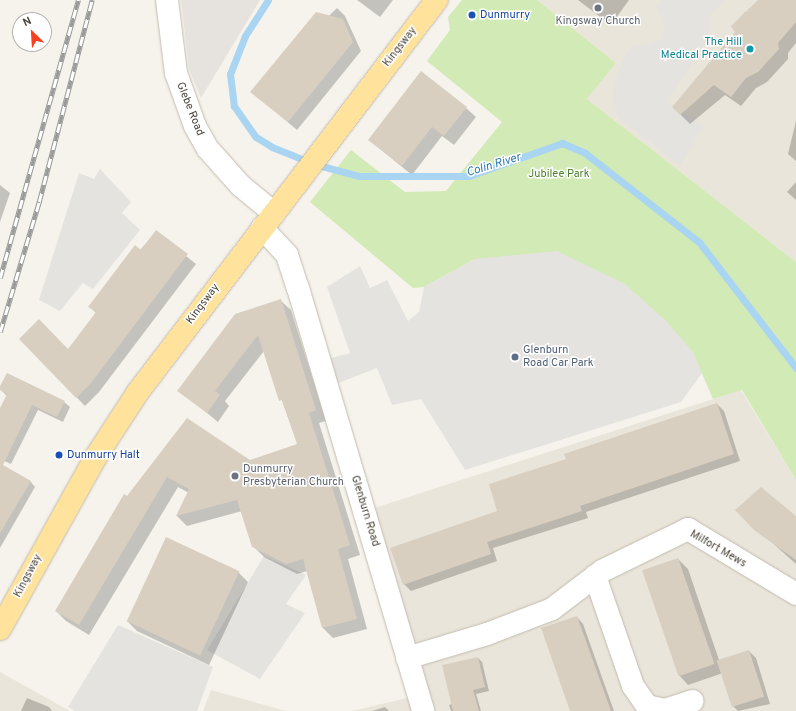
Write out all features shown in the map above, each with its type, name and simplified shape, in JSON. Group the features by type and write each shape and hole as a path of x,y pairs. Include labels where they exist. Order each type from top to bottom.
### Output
{"main road":[{"name":"Kingsway","path":"0,629 53,530 109,435 172,345 437,0"}],"street":[{"name":"Glebe Road","path":"167,0 176,73 195,126 208,149 241,186 268,220"},
{"name":"Glenburn Road","path":"268,220 287,255 298,288 423,711"},
{"name":"Milfort Mews","path":"407,658 487,634 552,609 595,576 688,529 796,594"},
{"path":"595,576 633,686 647,706 665,710 693,701"}],"shaded area":[{"path":"181,0 260,0 201,98 189,69"},
{"path":"537,0 796,0 796,262 587,99 616,63"},
{"path":"662,0 725,0 710,15 709,37 666,102 705,126 680,165 619,119 613,105 613,86 623,59 633,46 650,44 661,39 665,27 656,7"},
{"path":"100,169 131,202 122,213 140,230 93,289 83,283 60,311 39,300 79,173 94,179"},
{"name":"Glenburn Road Car Park","path":"557,251 625,284 666,321 692,351 702,373 681,402 465,470 421,399 392,405 377,368 328,387 320,361 350,353 327,287 360,266 370,288 387,280 408,321 419,312 424,287 475,259"},
{"path":"741,390 796,480 796,711 352,711 424,694 368,510"},
{"path":"264,556 306,575 286,604 305,613 260,679 207,650"},
{"path":"118,625 213,667 197,711 75,711 68,707"},
{"path":"0,672 70,711 0,711"},
{"path":"211,690 286,711 203,711"}],"green space":[{"name":"Jubilee Park","path":"462,0 537,0 616,63 587,99 796,262 796,480 742,390 713,399 692,351 475,259 424,287 413,288 310,202 351,150 405,192 446,191 502,122 427,61 450,30 448,17"}],"building":[{"name":"The Hill Medical Practice","path":"758,0 796,0 796,22 778,43 779,49 758,72 746,78 731,97 714,85 680,115 672,107 735,32 731,26"},
{"path":"316,12 343,19 353,42 288,122 250,92"},
{"path":"421,71 467,107 444,136 432,127 402,166 368,140"},
{"path":"156,230 188,254 91,383 76,398 19,339 39,319 68,349 96,312 88,307 135,245 141,250"},
{"path":"281,299 316,410 309,413 350,545 338,549 357,619 322,628 303,559 286,564 252,547 237,500 176,516 189,489 167,477 79,625 55,611 124,494 127,496 187,418 250,460 297,444 282,400 279,401 258,335 215,391 220,395 207,413 177,391 235,314"},
{"path":"7,373 65,401 57,417 32,405 3,465 31,481 0,533 0,408 7,394 0,390 0,386"},
{"path":"717,403 734,454 580,506 582,511 487,542 491,554 403,585 390,548 497,511 489,484 566,459 564,454"},
{"path":"761,487 796,516 796,560 754,530 735,510"},
{"path":"166,537 239,571 200,656 127,621"},
{"path":"678,558 714,664 679,676 642,570"},
{"path":"577,616 611,711 570,711 541,628"},
{"path":"749,650 764,697 732,707 717,661"},
{"path":"478,657 485,687 473,690 479,711 453,711 442,665"}],"waterway":[{"name":"Colin River","path":"268,0 245,36 230,74 234,106 256,137 272,147 314,164 359,176 469,176 562,143 585,153 699,242 796,368"}],"railway":[{"path":"0,278 78,0"},
{"path":"0,332 39,202 92,0"}],"place":[{"name":"Kingsway Church","path":"598,8"},
{"name":"Dunmurry","path":"472,15"},
{"name":"The Hill Medical Practice","path":"750,49"},
{"name":"Glenburn Road Car Park","path":"515,357"},
{"name":"Dunmurry Halt","path":"59,455"},
{"name":"Dunmurry Presbyterian Church","path":"235,476"}]}
